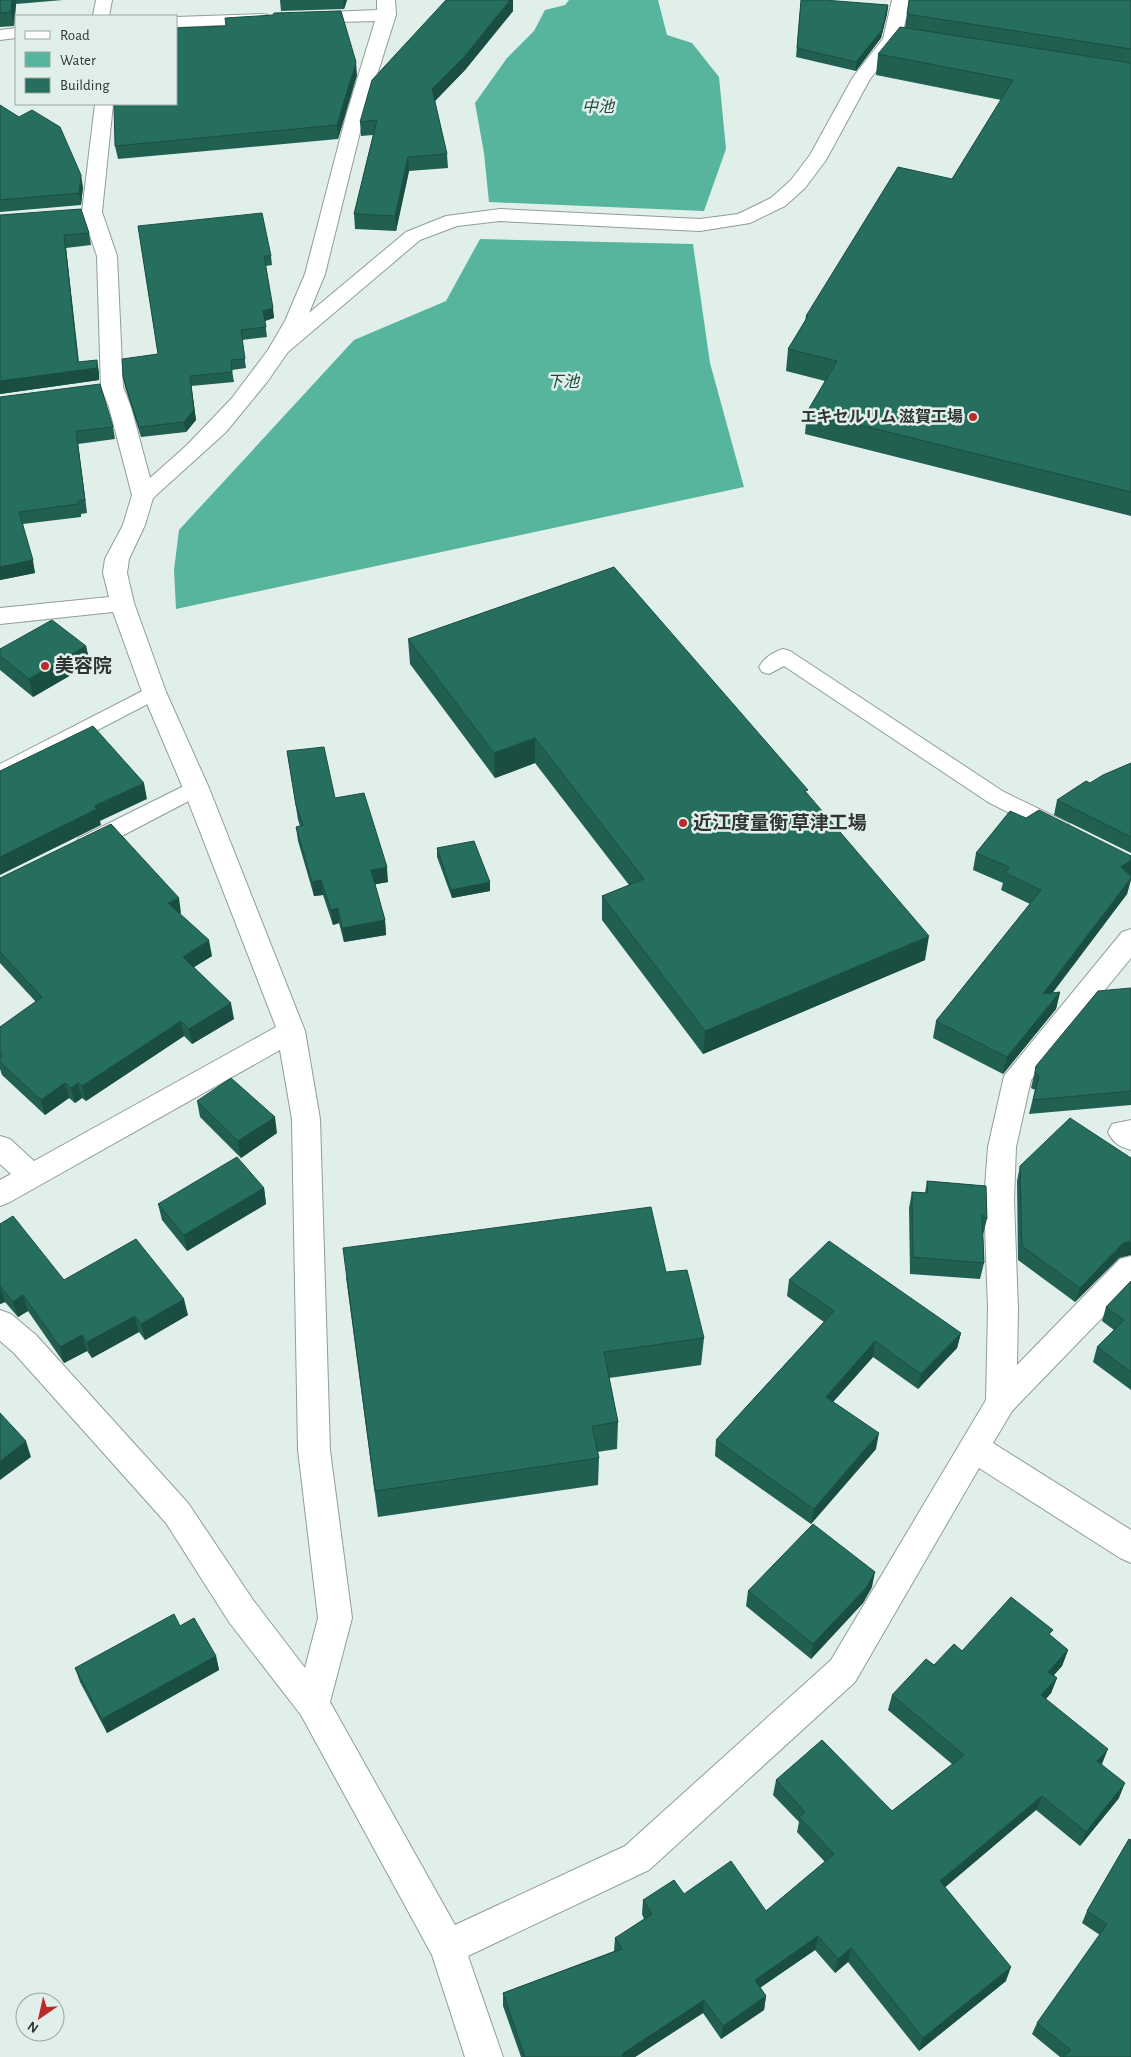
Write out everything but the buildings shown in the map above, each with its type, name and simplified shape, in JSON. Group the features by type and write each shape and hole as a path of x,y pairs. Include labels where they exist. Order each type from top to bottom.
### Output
{"street":[{"path":"281,347 413,236 453,220 500,215 700,225 743,219 778,202 798,184 819,156 862,77 901,42 901,3 881,6"},
{"path":"142,495 190,457 218,428 246,398 281,347 311,287 361,94 386,8 286,19 178,22"},
{"path":"0,34 15,33"},
{"path":"104,105 83,213 107,256 102,388 120,407 142,495 134,525 117,560 115,573 122,603 154,692 196,788 291,1031 306,1119 314,1450 335,1618 313,1704"},
{"path":"0,616 122,603"},
{"path":"1002,1402 1003,1309 1000,1192 1002,1147 1018,1076 1131,939"},
{"path":"0,1194 291,1031"},
{"path":"1131,1130 1122,1132 1131,1139"},
{"path":"0,1147 32,1176"},
{"path":"447,1947 637,1858 843,1671 1002,1402 1131,1268"},
{"path":"0,1323 25,1344 177,1513 241,1611 313,1704 447,1947 484,2057"},
{"path":"974,1448 1131,1548"}],"lane":[{"path":"101,15 104,0"},
{"path":"769,667 783,656 996,797 1080,839"},
{"path":"0,773 154,692"},
{"path":"72,851 196,788"}],"water":[{"name":"中池","path":"569,0 658,0 667,35 692,43 719,77 726,149 704,211 489,202 484,153 475,103 507,58 534,31 545,10 565,5"},
{"name":"下池","path":"480,239 693,244 710,363 744,487 176,609 174,570 179,530 354,340 446,301"}],"place":[{"name":"エキセルリム 滋賀工場","path":"973,417"},
{"name":"美容院","path":"45,666"},
{"name":"近江度量衡 草津工場","path":"683,823"}]}
